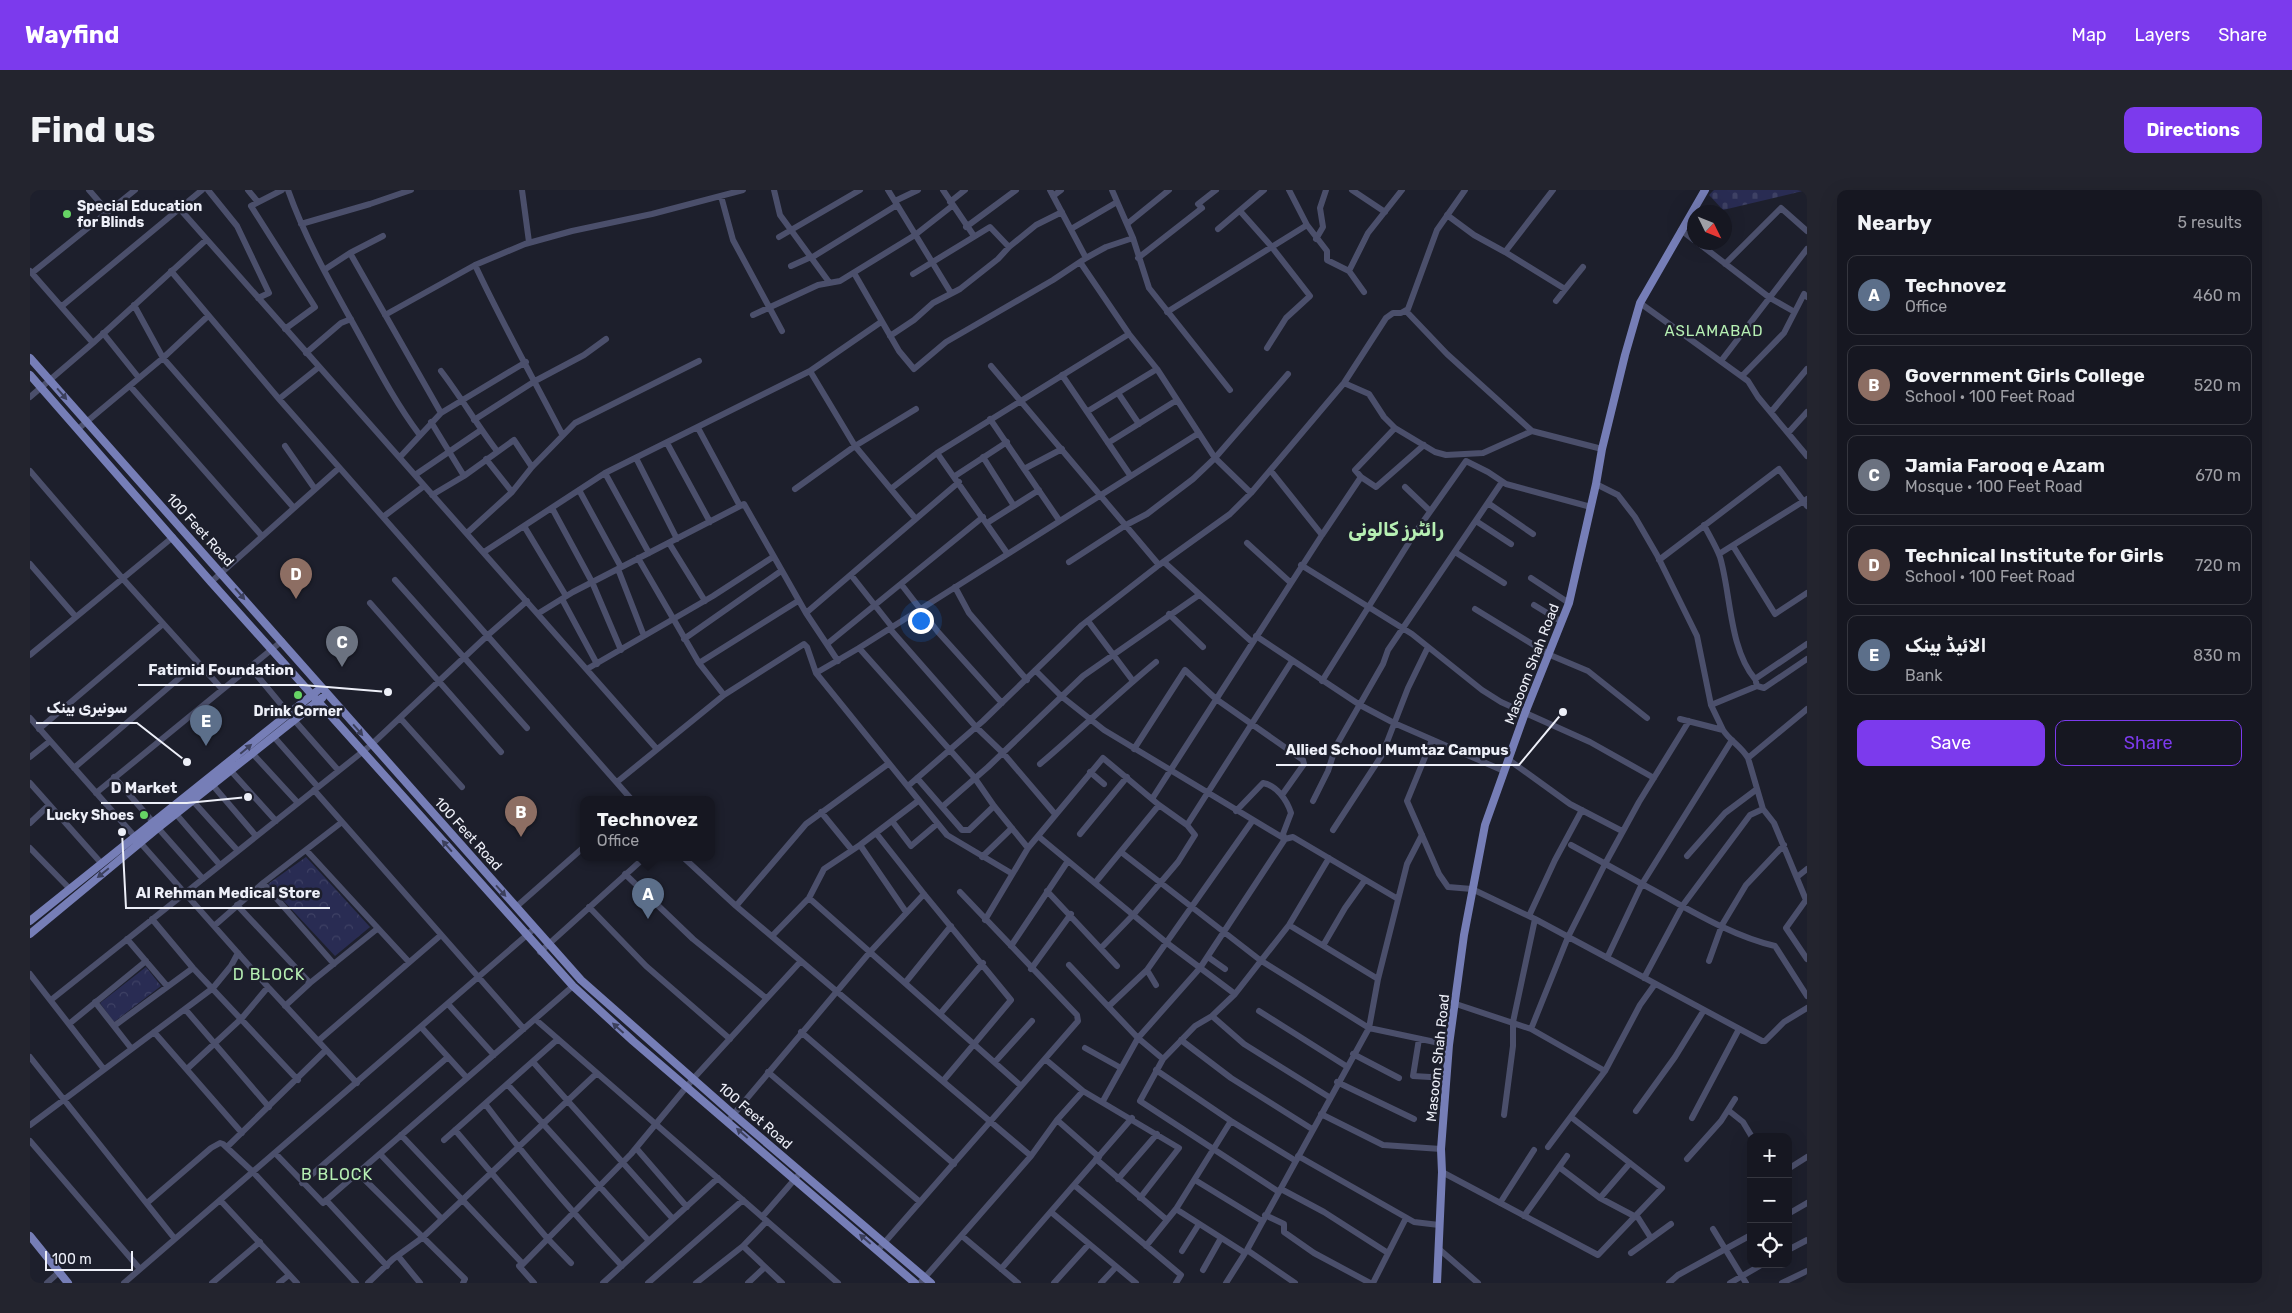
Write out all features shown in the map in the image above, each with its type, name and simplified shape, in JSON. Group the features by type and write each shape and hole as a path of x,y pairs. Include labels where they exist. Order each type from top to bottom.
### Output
{"main road":[{"name":"Masoom Shah Road","path":"1437,1283 1442,1172 1441,1149 1449,1045 1472,889 1484,825 1525,713 1550,655 1569,603 1602,449 1640,303 1705,190"},
{"name":"100 Feet Road","path":"30,358 282,640 372,745 581,980 693,1079 884,1242 925,1281"},
{"name":"100 Feet Road","path":"30,375 211,582 540,952 573,986 687,1088 728,1121 915,1283"},
{"path":"30,934 155,825 210,783 231,771 253,754 295,720 325,690"},
{"path":"155,825 176,814 289,714 316,698"},
{"path":"30,921 102,864 138,840"},
{"path":"30,1236 68,1283"}],"street":[{"path":"89,190 108,212"},
{"path":"93,343 31,272 135,190"},
{"path":"62,306 202,190"},
{"path":"208,190 237,226 269,293 258,298"},
{"path":"248,190 257,201"},
{"path":"282,190 257,201 251,206 315,308 285,329"},
{"path":"288,190 301,224 324,270 391,392 419,434"},
{"path":"301,224 412,190"},
{"path":"522,190 529,242"},
{"path":"385,315 475,266 505,251 529,242 743,190"},
{"path":"774,190 779,213 829,282"},
{"path":"779,237 860,190"},
{"path":"888,190 951,293"},
{"path":"791,266 811,258 918,190"},
{"path":"944,190 951,204 974,236"},
{"path":"753,315 818,285 838,282 854,273 915,235 965,190"},
{"path":"966,227 1016,190"},
{"path":"1061,190 1052,193 1071,229 1083,260 1129,334 1157,369 1215,458 1251,493"},
{"path":"1127,224 1169,190"},
{"path":"1138,258 1202,208 1198,204 1216,190"},
{"path":"1218,229 1264,190"},
{"path":"1289,190 1306,225 1327,251 1328,261 1349,271 1364,292"},
{"path":"1316,239 1323,227 1320,208 1326,190"},
{"path":"1352,190 1385,212"},
{"path":"1349,271 1363,241 1401,190"},
{"path":"1505,252 1553,190"},
{"path":"1114,191 1133,238 1148,288 1230,390"},
{"path":"1406,311 1414,296 1437,230 1462,191"},
{"path":"722,196 733,240 782,331"},
{"path":"1071,229 1117,202"},
{"path":"179,208 415,476 539,613 656,748"},
{"path":"1725,264 1781,208 1807,231"},
{"path":"1240,211 1271,246 1310,296 1286,318 1267,348"},
{"path":"890,336 914,320 933,303 990,266 1009,247 1036,225 1062,212"},
{"path":"1447,215 1474,235 1565,289 1571,282 1577,274 1583,266 1578,273 1572,280 1567,287 1556,301"},
{"path":"1167,312 1306,225"},
{"path":"913,274 990,227 1009,247"},
{"path":"1681,230 1687,234"},
{"path":"324,270 350,253 383,236"},
{"path":"854,273 899,351 914,369 946,342 1053,280 1083,260 1106,247 1133,238"},
{"path":"30,397 93,343 206,240"},
{"path":"1721,361 1807,248"},
{"path":"1707,250 1770,298 1793,311"},
{"path":"350,253 441,413"},
{"path":"475,266 562,434"},
{"path":"171,271 339,468 629,796"},
{"path":"1742,376 1784,333 1793,311 1804,294 1807,297"},
{"path":"1640,303 1742,376 1807,456"},
{"path":"134,304 163,358 294,508"},
{"path":"908,786 976,727 1088,621 1161,564 1230,514 1271,471 1344,383 1386,318 1393,312 1406,311"},
{"path":"1406,311 1447,354 1532,431 1602,449"},
{"path":"78,429 163,358 208,316"},
{"path":"306,353 341,323 351,319"},
{"path":"484,552 605,473 810,372 881,322"},
{"path":"104,333 139,378"},
{"path":"892,488 938,453 1019,400 1129,334"},
{"path":"474,420 535,380 584,355 606,339"},
{"path":"467,533 512,492 562,434 575,423 699,361"},
{"path":"400,457 419,434 441,413 526,362"},
{"path":"991,366 1161,564 1254,639 1360,705 1394,723 1504,772"},
{"path":"279,399 319,367"},
{"path":"1088,411 1157,369"},
{"path":"1771,412 1807,369"},
{"path":"442,370 463,399 474,420 497,451"},
{"path":"810,372 855,446 892,488 915,518"},
{"path":"1069,562 1126,525 1147,514 1177,492 1215,458 1288,374"},
{"path":"1062,375 1130,476"},
{"path":"1344,383 1369,394 1384,417 1395,428 1446,455 1475,454 1532,431"},
{"path":"130,386 262,536"},
{"path":"1118,393 1139,424"},
{"path":"1108,443 1178,400"},
{"path":"795,489 855,446 916,409"},
{"path":"1788,433 1807,412"},
{"path":"990,420 1059,520"},
{"path":"431,422 464,476"},
{"path":"698,428 740,506"},
{"path":"1395,428 1355,470 1361,477 1377,487 1424,445"},
{"path":"415,476 448,451 481,430"},
{"path":"816,673 860,648 1059,520 1199,433"},
{"path":"432,495 464,476 514,440 532,467"},
{"path":"806,613 957,479 983,457 1007,442"},
{"path":"667,444 710,522"},
{"path":"284,446 315,489"},
{"path":"1024,469 1062,449"},
{"path":"938,453 1007,553"},
{"path":"983,457 1014,506"},
{"path":"636,458 677,538"},
{"path":"486,460 512,492"},
{"path":"1322,681 1367,607 1430,511 1466,461 1502,482 1591,507"},
{"path":"211,582 339,468"},
{"path":"1659,560 1779,469 1806,502 1719,554"},
{"path":"1271,471 1322,535"},
{"path":"605,473 649,553"},
{"path":"32,475 222,689"},
{"path":"1152,799 1172,771 1301,565 1361,477"},
{"path":"1313,801 1328,771 1336,746 1383,664 1388,650 1502,482"},
{"path":"1596,484 1618,496 1635,517 1697,636 1711,705 1723,730 1743,748 1748,758 1763,809 1774,824 1807,899 1786,928 1807,959"},
{"path":"383,517 424,486"},
{"path":"1405,487 1430,511"},
{"path":"579,490 620,568 644,636"},
{"path":"987,523 1039,490"},
{"path":"1488,503 1533,534"},
{"path":"539,613 592,582 744,504 798,601 838,661"},
{"path":"552,508 592,582 621,650"},
{"path":"828,644 983,516"},
{"path":"1476,520 1511,544"},
{"path":"1704,525 1719,554 1738,645 1747,669 1756,682 1764,688 1807,659"},
{"path":"524,526 564,598 596,664"},
{"path":"30,655 173,537"},
{"path":"669,543 705,601"},
{"path":"1247,543 1290,583"},
{"path":"1732,546 1775,614 1807,593"},
{"path":"1455,552 1504,583"},
{"path":"588,669 705,601 772,557"},
{"path":"638,558 699,663 724,695"},
{"path":"30,564 76,617"},
{"path":"1301,565 1403,629 1482,690 1525,713 1590,742 1654,778"},
{"path":"684,639 781,571"},
{"path":"851,575 891,628 976,727 1003,753 1055,814"},
{"path":"1531,578 1569,603"},
{"path":"395,580 527,728"},
{"path":"901,584 938,632 1002,703"},
{"path":"956,587 969,612 1027,680"},
{"path":"942,807 1003,753 1083,676 1169,614 1199,595"},
{"path":"51,1000 338,770 372,745 463,658 527,601"},
{"path":"699,663 798,601"},
{"path":"370,603 501,752"},
{"path":"1534,606 1562,622"},
{"path":"1475,609 1550,655 1588,671 1646,718"},
{"path":"1169,614 1204,647"},
{"path":"1088,621 1133,681"},
{"path":"39,729 163,624"},
{"path":"96,793 282,640"},
{"path":"617,782 656,748 724,695 804,644 807,647 816,673 937,824 947,835 982,858 1011,873"},
{"path":"1711,705 1756,682 1807,644"},
{"path":"860,648 974,778 1028,848"},
{"path":"1333,830 1382,755 1408,688 1428,648"},
{"path":"1186,825 1209,793 1292,661"},
{"path":"1040,764 1156,662"},
{"path":"74,768 197,663"},
{"path":"250,667 289,714"},
{"path":"1134,749 1185,670 1216,699 1304,761 1282,795"},
{"path":"1036,671 1061,696 1091,720 1134,749 1285,839"},
{"path":"1748,758 1807,708"},
{"path":"30,718 285,1006 356,1082"},
{"path":"401,719 462,787"},
{"path":"1680,719 1723,730"},
{"path":"295,720 338,770"},
{"path":"1531,1029 1568,937 1605,864 1622,832 1689,721"},
{"path":"274,737 342,822 524,1029"},
{"path":"30,757 50,740"},
{"path":"1432,740 1407,798 1446,885 1452,888 1472,889 1532,918 1739,1029 1765,1041 1784,1022 1807,1008"},
{"path":"1607,958 1642,884 1732,740"},
{"path":"253,754 298,803"},
{"path":"985,920 1011,873 1028,848 1102,758 1186,825 1195,835 1178,862 1133,915 1102,947"},
{"path":"1509,760 1582,810 1622,832"},
{"path":"736,906 801,830 821,812 888,764"},
{"path":"231,771 276,820"},
{"path":"1090,772 1104,784"},
{"path":"1080,834 1127,777"},
{"path":"114,778 203,879"},
{"path":"917,778 962,830 966,831 994,806"},
{"path":"30,783 102,864"},
{"path":"210,783 256,836"},
{"path":"1236,811 1263,783 1268,784 1282,795 1291,813 1283,834 1285,839"},
{"path":"1687,856 1725,812 1757,790"},
{"path":"192,800 238,851"},
{"path":"772,936 809,898 824,869 860,845 918,801"},
{"path":"30,823 49,805"},
{"path":"1095,883 1159,805"},
{"path":"1644,978 1683,905 1750,814 1763,809"},
{"path":"1504,1115 1513,1046 1513,1022 1532,918 1555,860 1582,810"},
{"path":"821,812 852,850"},
{"path":"176,814 220,865"},
{"path":"1109,1006 1147,970 1253,820"},
{"path":"892,821 911,846 937,824"},
{"path":"214,926 263,883 342,822"},
{"path":"982,858 1012,828"},
{"path":"876,833 1011,1000 943,1081"},
{"path":"1229,1282 1337,1082 1369,1028 1378,979 1407,864 1422,834"},
{"path":"1038,836 1167,943 1235,994"},
{"path":"1102,1101 1138,1038 1200,968 1285,839 1293,837 1398,899"},
{"path":"860,845 906,912"},
{"path":"1571,845 1722,925 1775,946 1807,996"},
{"path":"1709,961 1722,925 1746,885 1784,845"},
{"path":"30,848 70,889"},
{"path":"306,850 409,962"},
{"path":"516,908 580,851"},
{"path":"1121,852 1224,934 1260,960 1369,1028 1449,1045"},
{"path":"1329,858 1288,925 1235,994 1212,1016 1195,1026 1162,1059 1140,1101 1212,1150 1280,1190 1324,1212 1388,1252"},
{"path":"540,952 640,861"},
{"path":"687,861 736,906 1031,1156"},
{"path":"1011,946 1068,861"},
{"path":"1797,877 1807,869"},
{"path":"625,874 693,939 766,998"},
{"path":"1324,944 1345,908 1365,880"},
{"path":"263,883 334,964"},
{"path":"1047,891 1071,914 1118,966"},
{"path":"878,1250 1078,1021 1077,1015 1031,969 960,892"},
{"path":"728,1121 801,1032 839,992 870,952 924,894"},
{"path":"809,898 1021,1086"},
{"path":"237,905 310,983"},
{"path":"589,907 646,966 730,1039"},
{"path":"1031,969 1071,914"},
{"path":"152,919 193,968 242,1018 298,1080"},
{"path":"1288,925 1324,944 1378,979"},
{"path":"905,983 951,926"},
{"path":"124,1283 535,928"},
{"path":"285,1006 310,983 377,929"},
{"path":"318,1041 441,935"},
{"path":"127,939 167,986"},
{"path":"30,1125 103,1068 213,988 232,966 238,953"},
{"path":"1208,957 1225,969"},
{"path":"69,1024 146,961"},
{"path":"534,1283 519,1266 636,1148 693,1079 801,961"},
{"path":"940,1014 983,963"},
{"path":"1069,965 1138,1038 1162,1059"},
{"path":"114,1026 193,968"},
{"path":"1147,970 1156,985"},
{"path":"30,974 103,1068"},
{"path":"1548,1147 1605,1071 1640,1005 1655,984"},
{"path":"275,1153 322,1203 573,986"},
{"path":"187,1069 242,1018 268,987"},
{"path":"95,1002 131,1048"},
{"path":"448,1004 494,1055"},
{"path":"1456,1004 1531,1029 1605,1071"},
{"path":"185,1009 269,1107"},
{"path":"1636,1112 1675,1057 1704,1010"},
{"path":"1259,1011 1346,1066"},
{"path":"1212,1016 1244,1044 1329,1097"},
{"path":"535,1019 838,1283"},
{"path":"994,1062 1032,1021"},
{"path":"421,1028 467,1078"},
{"path":"1692,1118 1739,1029"},
{"path":"154,1032 242,1133"},
{"path":"801,1032 954,1164"},
{"path":"444,1140 486,1105 558,1039"},
{"path":"1419,1039 1413,1076 1446,1078"},
{"path":"1181,1040 1231,1078 1312,1129"},
{"path":"1084,1048 1121,1068"},
{"path":"227,1148 298,1080 326,1050"},
{"path":"1353,1054 1399,1078"},
{"path":"30,1057 175,1239"},
{"path":"302,1183 448,1057"},
{"path":"1045,1059 1082,1091 1132,1118 1179,1148 1140,1198"},
{"path":"533,1062 673,1219"},
{"path":"1156,1070 1231,1121 1406,1218 1414,1222 1439,1225"},
{"path":"768,1072 920,1202"},
{"path":"370,1282 398,1256 422,1238 441,1218 597,1073"},
{"path":"1337,1082 1414,1119"},
{"path":"508,1084 649,1241"},
{"path":"925,1281 1031,1156 1057,1120 1082,1091"},
{"path":"1687,1159 1721,1121 1735,1100"},
{"path":"486,1105 518,1148 572,1212 622,1266"},
{"path":"1728,1110 1743,1122 1750,1133"},
{"path":"1321,1114 1382,1145 1441,1149"},
{"path":"1442,1172 1598,1255 1662,1188 1571,1117"},
{"path":"1001,1269 1132,1118"},
{"path":"1057,1120 1118,1179 1167,1220"},
{"path":"1146,1246 1176,1209 1231,1121"},
{"path":"455,1130 547,1238 571,1263"},
{"path":"1118,1179 1157,1134"},
{"path":"401,1136 523,1264"},
{"path":"30,1141 140,1269"},
{"path":"147,1203 216,1144 220,1143 253,1172 356,1283"},
{"path":"636,1148 687,1206"},
{"path":"1500,1203 1534,1150"},
{"path":"380,1154 441,1218"},
{"path":"1524,1216 1567,1156"},
{"path":"1792,1166 1807,1157"},
{"path":"1600,1198 1630,1163"},
{"path":"1559,1167 1600,1198 1636,1216 1652,1238"},
{"path":"696,1283 743,1246 801,1172"},
{"path":"358,1173 422,1238 466,1279 463,1283"},
{"path":"603,1283 718,1178"},
{"path":"1195,1180 1264,1218 1284,1224 1284,1232 1314,1254 1371,1283 1406,1218"},
{"path":"1074,1185 1181,1275 1176,1283"},
{"path":"220,1200 297,1283"},
{"path":"326,1200 387,1266"},
{"path":"648,1283 743,1200"},
{"path":"1792,1211 1807,1202"},
{"path":"1176,1209 1295,1283"},
{"path":"1051,1212 1136,1283"},
{"path":"1182,1251 1199,1224"},
{"path":"1631,1253 1671,1224"},
{"path":"1713,1229 1746,1283"},
{"path":"962,1236 1018,1283"},
{"path":"1669,1283 1678,1275 1747,1237"},
{"path":"1203,1270 1221,1238"},
{"path":"1792,1248 1807,1240"},
{"path":"212,1283 260,1242"},
{"path":"1054,1283 1089,1244"},
{"path":"743,1246 782,1283"},
{"path":"1439,1248 1478,1283"},
{"path":"398,1256 420,1283"},
{"path":"748,1283 765,1267"},
{"path":"1102,1283 1116,1267"},
{"path":"1730,1283 1756,1268"},
{"path":"1782,1283 1807,1271"},
{"path":"47,1283 59,1272"},
{"path":"279,1283 289,1275"}],"green space":[{"path":"1714,190 1807,190 1732,208 1732,205 1718,205 1709,195"},
{"name":"D BLOCK","path":"306,857 370,927 335,956 268,884"},
{"path":"146,967 161,986 114,1022 100,1003"}],"place":[{"name":"Special Education for Blinds","path":"67,214"},
{"name":"Technical Institute for Girls","path":"296,599"},
{"name":"Jamia Farooq e Azam","path":"342,667"},
{"name":"Fatimid Foundation","path":"388,692"},
{"name":"Drink Corner","path":"298,695"},
{"name":"Allied School Mumtaz Campus","path":"1563,712"},
{"name":"الائیڈ بینک","path":"206,746"},
{"name":"سونیری بینک","path":"187,762"},
{"name":"D Market","path":"248,797"},
{"name":"Lucky Shoes","path":"144,815"},
{"name":"Al Rehman Medical Store","path":"122,832"},
{"name":"Government Girls College","path":"521,837"},
{"name":"Technovez","path":"648,919"}],"district":[{"name":"ASLAMABAD","path":"1714,331"},
{"name":"رائٹرز کالونی","path":"1396,529"},
{"name":"D BLOCK","path":"269,974"},
{"name":"B BLOCK","path":"337,1174"}]}
